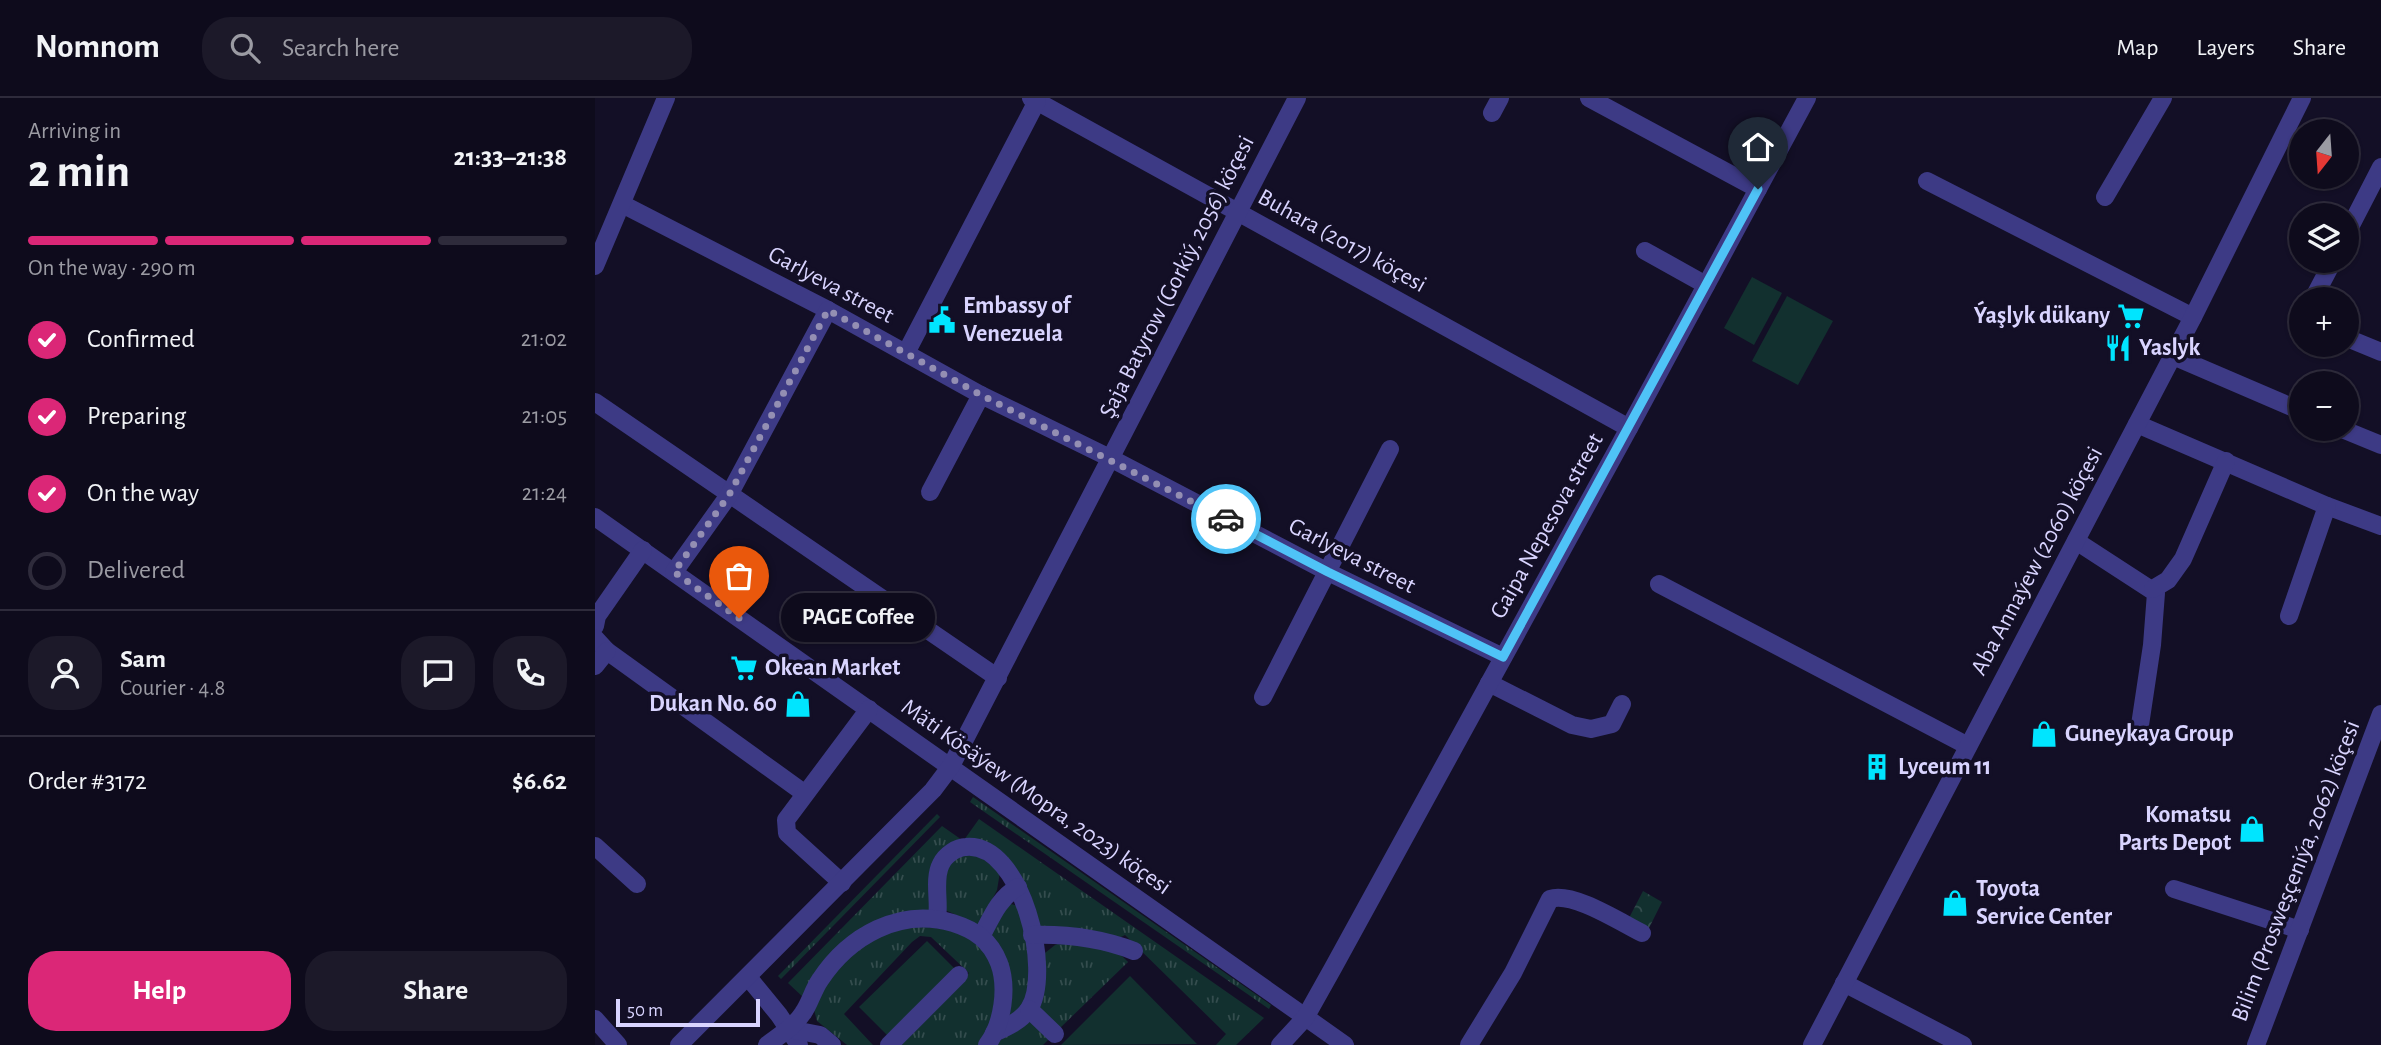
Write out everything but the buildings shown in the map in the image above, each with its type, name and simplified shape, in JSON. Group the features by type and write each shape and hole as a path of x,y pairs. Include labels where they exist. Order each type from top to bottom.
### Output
{"street":[{"path":"595,266 666,98"},
{"name":"Şaja Batyrow (Gorkiý, 2056) köçesi","path":"679,1045 933,790 951,766 1297,98"},
{"path":"1589,98 1758,189"},
{"name":"Gaipa Nepesova street","path":"1280,1045 1305,1018 1807,98"},
{"path":"2105,197 2163,98"},
{"name":"Aba Annaýew (2060) köçesi","path":"1812,1045 2193,317 2302,98"},
{"path":"906,353 1034,100"},
{"name":"Buhara (2017) köçesi","path":"1034,100 1629,428"},
{"path":"2359,210 2381,167"},
{"path":"1927,181 2193,317"},
{"name":"Garlyeva street","path":"622,204 828,310 981,395 1112,459 1328,572 1503,657"},
{"path":"1644,251 1706,285"},
{"path":"674,572 729,495 828,310"},
{"path":"2359,343 2381,352"},
{"path":"2172,355 2289,406"},
{"path":"930,492 981,395"},
{"path":"595,402 998,678"},
{"path":"2137,424 2327,506 2381,526"},
{"path":"2359,436 2381,445"},
{"path":"1263,697 1390,449"},
{"path":"2153,589 2168,580 2183,559 2226,461"},
{"path":"2289,616 2327,506"},
{"name":"Mäti Kösäýew (Mopra, 2023) köçesi","path":"595,517 1345,1045"},
{"path":"2076,541 2153,589 2156,595 2140,725"},
{"path":"596,618 643,550"},
{"path":"1658,584 1968,747"},
{"path":"595,666 601,645 804,793"},
{"path":"1489,683 1571,725 1591,729 1612,724 1622,704"},
{"path":"842,883 787,832 786,820 869,709"},
{"name":"Bilim (Prosweşçeniýa, 2062) köçesi","path":"2256,1045 2381,714"},
{"path":"595,846 637,884"},
{"path":"937,918 939,867 950,853 961,847 970,846 988,852 1001,862 1018,887 1032,935 1036,985 1029,1009 991,1039"},
{"path":"982,936 1005,894 1018,887"},
{"path":"2174,890 2300,930"},
{"path":"1469,1045 1513,973 1550,899 1558,896 1579,902 1642,933"},
{"path":"796,1040 803,1013 819,981 852,944 874,930 924,916 963,926 982,936 994,950 1001,969 1002,1004 991,1039"},
{"path":"1032,935 1066,936 1119,945 1134,951"},
{"path":"889,1045 959,975"},
{"path":"748,977 796,1040"},
{"path":"1844,983 1963,1045"},
{"path":"1029,1009 1055,1034"},
{"path":"595,1019 618,1045"},
{"path":"767,1045 820,1035 832,1045"}],"green space":[{"path":"1752,277 1782,293 1754,345 1724,328"},
{"path":"1787,296 1833,321 1798,385 1752,361"},
{"path":"973,797 1271,1005 1269,1009 970,802"},
{"path":"937,814 940,817 781,979 778,976"},
{"path":"979,819 1264,1018 1236,1045 1216,1045 1226,1034 1125,935 1117,939 1038,926 1028,895 964,840"},
{"path":"942,826 962,840 942,854 932,910 875,925 804,998 788,983"},
{"path":"971,850 1000,872 997,890 979,925 945,910 943,878 947,863"},
{"path":"1643,891 1662,902 1649,928 1629,918"},
{"path":"1011,904 1021,907 1028,933 1030,999 1008,1019 989,938 999,911"},
{"path":"910,925 961,931 990,957 998,987 991,1023 980,1045 898,1045 969,973 931,937 920,936 912,942 844,1014 873,1045 847,1045 817,1021 813,1006 841,962 872,938"},
{"path":"1068,940 1116,950 1128,962 1058,1030 1036,1008 1040,957 1055,945"},
{"path":"927,941 956,970 888,1036 859,1007"},
{"path":"1130,976 1197,1044 1061,1045"},
{"path":"1031,1015 1052,1036 1043,1045 995,1045"}],"way so far":[{"path":"739,618 674,572 729,495 828,310 981,395 1226,519"}],"place":[{"name":"Ýaşlyk dükany","path":"2131,316"},
{"name":"Embassy of Venezuela","path":"942,320"},
{"name":"Yaslyk","path":"2118,348"},
{"name":"PAGE Coffee","path":"739,618"},
{"name":"Okean Market","path":"744,668"},
{"name":"Dukan No. 60","path":"798,704"},
{"name":"Guneykaya Group","path":"2044,734"},
{"name":"Lyceum 11","path":"1877,767"},
{"name":"Komatsu Parts Depot","path":"2252,829"},
{"name":"Toyota Service Center","path":"1955,903"}],"route":[{"path":"1226,519 1503,657 1758,189"}]}
